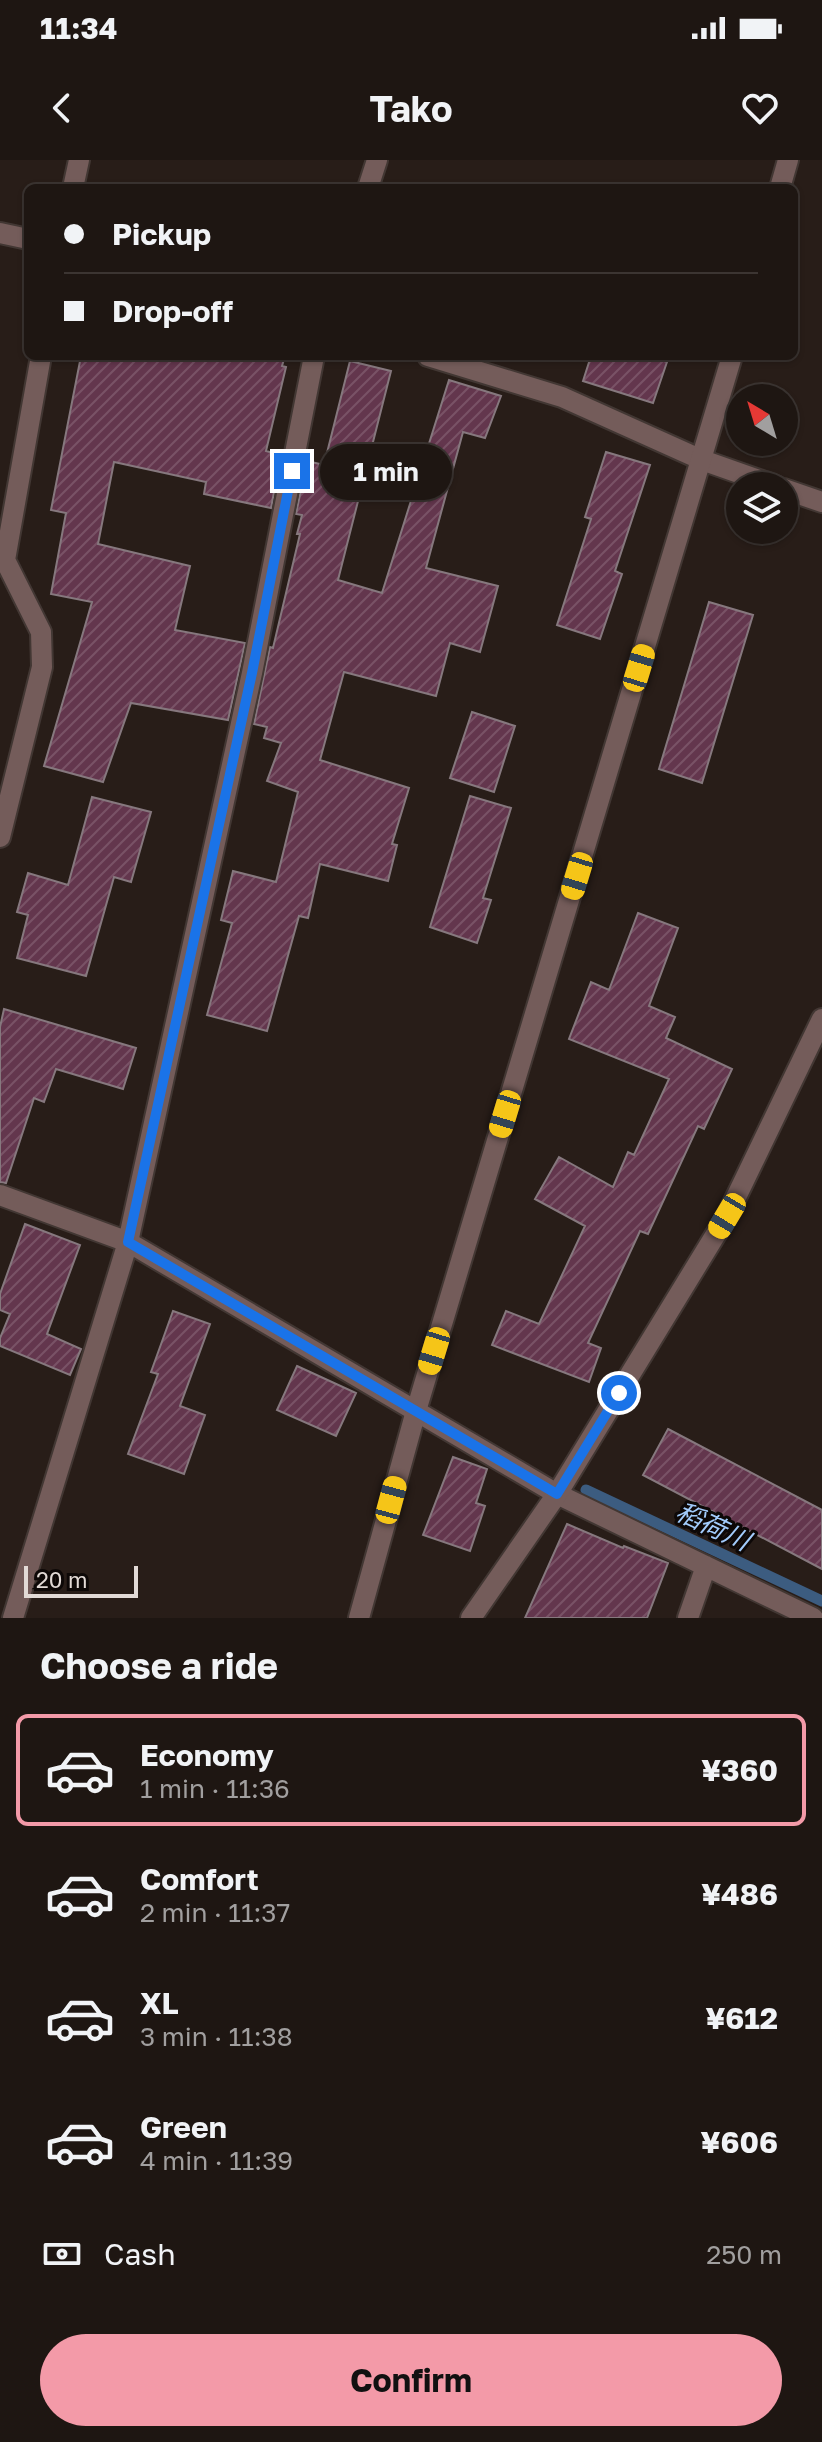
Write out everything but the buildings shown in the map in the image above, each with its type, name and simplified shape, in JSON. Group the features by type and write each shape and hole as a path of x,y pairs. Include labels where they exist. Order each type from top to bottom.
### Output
{"street":[{"path":"74,184 79,160"},
{"path":"369,184 377,160"},
{"path":"781,184 788,160"},
{"path":"0,233 24,238"},
{"path":"0,837 42,667 41,632 10,590 5,560 40,360"},
{"path":"13,1618 128,1242 252,673 313,360"},
{"path":"441,360 562,397 702,460 736,472"},
{"path":"359,1618 416,1411 731,360"},
{"path":"798,494 822,502"},
{"path":"471,1618 557,1494 727,1216 822,1019"},
{"path":"0,1195 128,1242 557,1494 813,1618"},
{"path":"688,1618 706,1566"}],"waterway":[{"name":"稻荷川","path":"586,1490 822,1601"}],"route":[{"path":"292,471 252,673 128,1242 557,1494 619,1393"}]}
